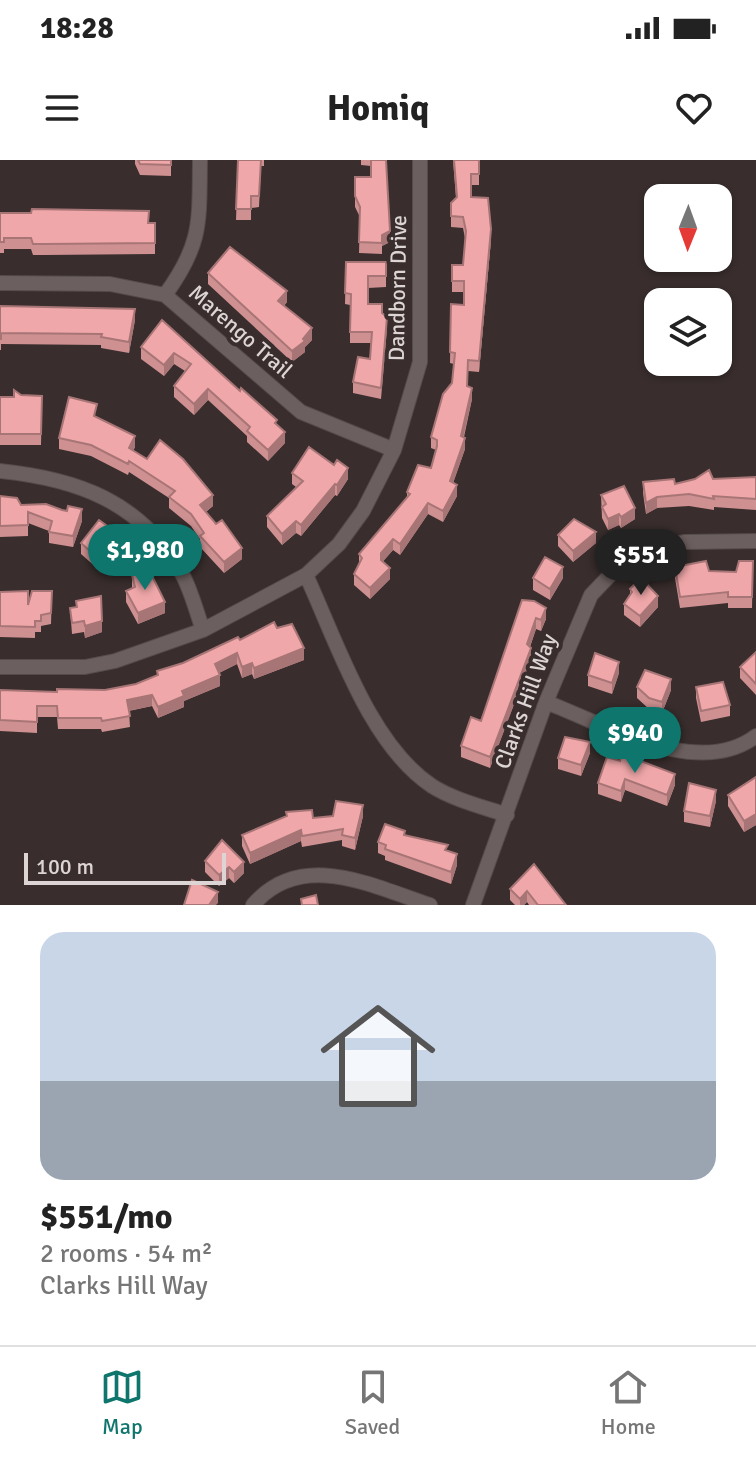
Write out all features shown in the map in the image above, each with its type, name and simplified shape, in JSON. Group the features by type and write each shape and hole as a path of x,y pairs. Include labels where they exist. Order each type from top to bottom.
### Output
{"street":[{"path":"165,295 182,271 199,232 200,160"},
{"name":"Dandborn Drive","path":"0,667 85,667 115,661 203,630 306,575 339,544 363,511 394,450 420,362 420,160"},
{"name":"Marengo Trail","path":"0,283 110,284 165,295 301,412 394,450"},
{"path":"0,471 47,476 77,485 128,512 163,545 183,574 203,630"},
{"name":"Clarks Hill Way","path":"473,905 546,702 591,595 631,559 669,545 756,541"},
{"path":"306,575 363,700 393,749 432,786 507,815"},
{"path":"546,702 663,747 694,754 732,750 756,736"},
{"path":"253,905 290,878 325,874 430,905"}],"building":[{"path":"138,160 171,160 171,165 140,164"},
{"path":"238,160 261,160 259,196 251,196 251,209 236,209"},
{"path":"371,160 386,160 390,231 382,235 382,243 359,242 360,207 355,196 355,177 371,177"},
{"path":"454,160 479,160 479,174 471,174 471,197 488,198 491,229 479,361 468,360 467,386 472,388 461,436 465,438 450,481 457,485 443,511 428,503 400,544 393,539 381,553 381,560 390,568 370,588 354,574 362,558 359,554 410,494 407,492 418,465 431,468 437,440 431,437 443,394 452,383 455,353 450,352 451,304 464,305 464,281 452,281 452,265 463,265 466,231 463,217 451,216 451,203 457,197"},
{"path":"32,209 149,211 148,223 155,223 155,243 33,244 31,238 4,238 4,242 0,242 0,213 31,213"},
{"path":"230,247 287,291 278,301 312,328 303,339 305,341 292,351 208,273"},
{"path":"346,262 386,262 386,276 368,276 368,304 382,304 382,313 387,317 381,388 353,382 358,357 370,359 372,332 350,332 351,294 345,293"},
{"path":"0,306 135,309 129,342 101,337 102,334 1,333 0,339"},
{"path":"162,320 277,420 275,423 285,432 268,450 247,431 250,427 208,389 194,404 174,386 191,364 174,353 164,365 141,347"},
{"path":"14,390 21,395 42,396 41,434 0,434 0,397 14,397"},
{"path":"69,397 97,404 94,416 135,436 129,448 147,459 160,440 183,459 213,495 200,505 216,524 222,520 242,548 224,562 200,536 204,533 191,514 169,497 175,491 129,461 128,464 91,445 59,438"},
{"path":"309,447 334,465 337,460 348,468 301,525 296,521 282,534 267,516 303,481 292,473"},
{"path":"709,470 713,479 756,477 756,499 713,496 714,499 689,494 657,497 646,503 643,482 674,479 675,484 695,479"},
{"path":"624,486 635,508 621,517 619,514 608,519 601,495"},
{"path":"0,496 17,498 21,505 46,504 67,511 68,506 82,509 73,536 49,532 52,521 28,512 28,525 0,526"},
{"path":"574,519 596,532 573,551 558,535"},
{"path":"99,520 113,530 110,536 125,546 119,558 103,550 96,532 98,558 81,543"},
{"path":"545,557 563,567 550,589 533,578"},
{"path":"706,561 709,571 736,572 739,561 753,561 752,597 728,597 728,592 680,597 675,567"},
{"path":"148,568 165,602 138,613 126,591 135,587 132,575"},
{"path":"641,578 658,596 640,616 624,604 632,592 630,589"},
{"path":"28,591 28,605 32,591 52,591 51,613 41,615 41,621 35,621 35,627 0,626 0,592"},
{"path":"101,596 102,621 85,626 84,621 72,623 70,608 77,607 76,601"},
{"path":"522,600 534,601 546,608 541,620 536,618 527,644 531,648 490,757 461,746 471,717 481,721"},
{"path":"274,622 277,628 292,624 304,648 254,668 252,663 242,667 237,653 215,664 220,675 182,691 184,696 158,707 152,695 127,700 130,716 102,721 101,718 58,718 57,706 37,706 37,722 0,720 0,690 105,690 136,684 158,675 157,671 183,663 238,637 240,640"},
{"path":"756,652 756,684 740,667"},
{"path":"595,653 619,662 612,683 588,675"},
{"path":"645,670 671,679 662,702 649,698 637,687"},
{"path":"723,682 730,705 701,711 696,687"},
{"path":"565,737 590,742 581,765 558,758"},
{"path":"622,754 675,774 667,795 625,779 621,791 598,783 607,757 620,761"},
{"path":"756,777 756,814 744,821 728,795"},
{"path":"689,783 716,790 710,816 684,811"},
{"path":"336,801 363,805 355,838 342,835 343,829 302,836 301,830 250,853 242,835 287,816 286,812 312,810 313,818 333,816"},
{"path":"385,824 405,831 404,835 448,845 445,850 457,854 451,872 385,849 386,845 378,842"},
{"path":"222,840 244,862 234,872 229,867 219,875 205,861"},
{"path":"534,864 566,905 538,905 527,891 520,899 510,889"},
{"path":"192,880 218,892 209,905 184,905"},
{"path":"316,895 318,905 302,905 301,899"}]}
